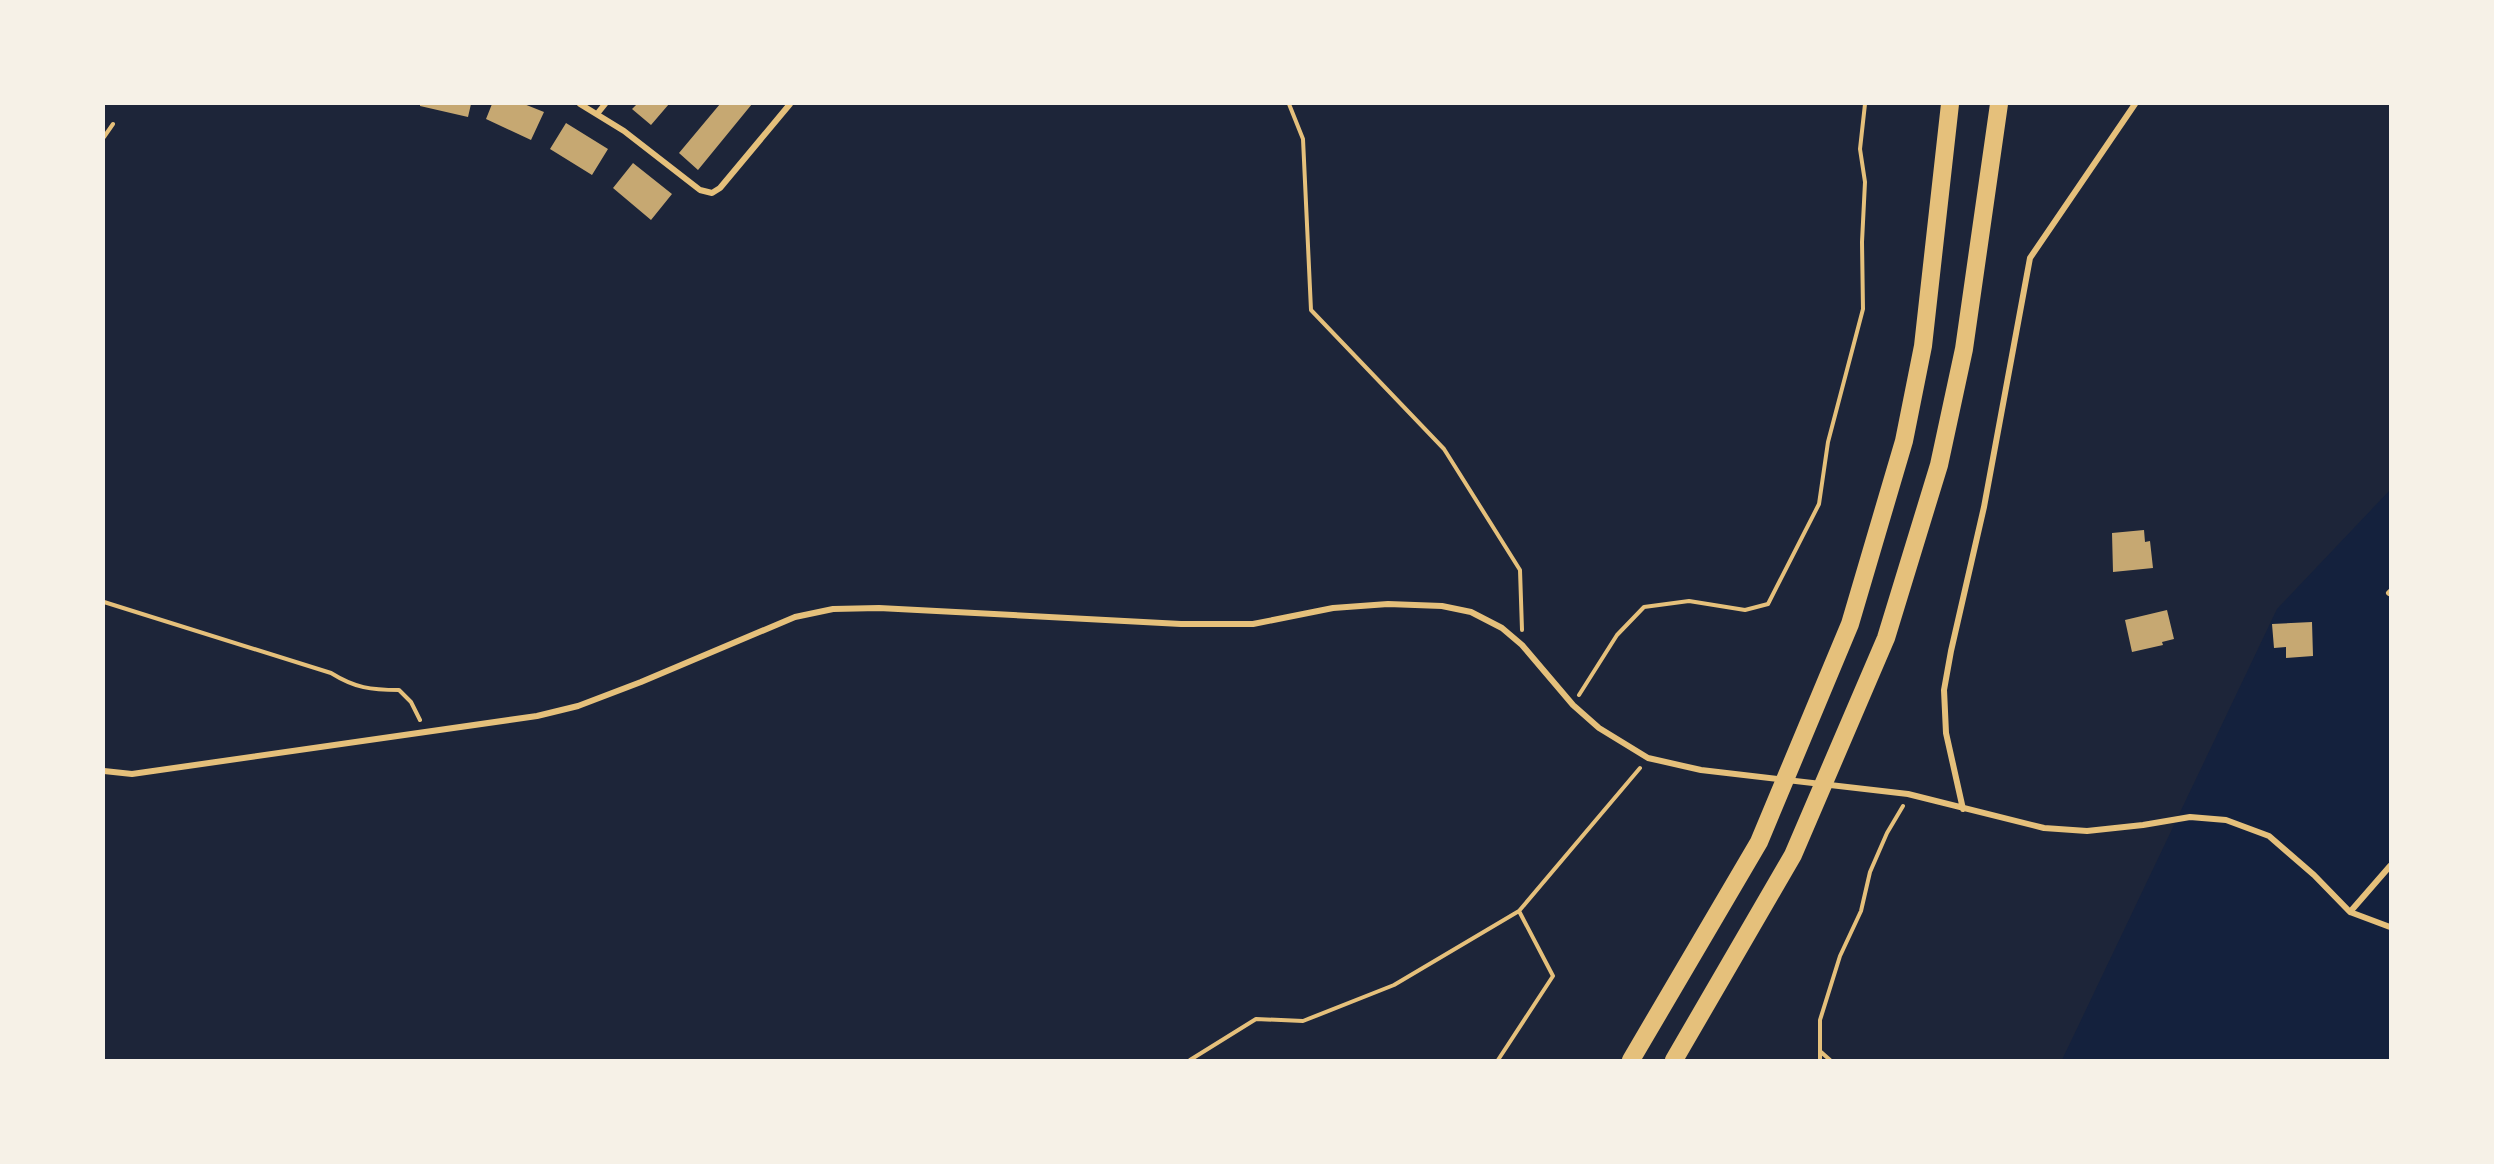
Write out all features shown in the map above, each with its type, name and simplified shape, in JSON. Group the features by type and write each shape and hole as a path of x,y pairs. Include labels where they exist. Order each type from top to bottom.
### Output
{"highway":[{"path":"1631,1060 1759,842 1850,624 1905,441 1923,346 1950,104"},
{"path":"1674,1060 1793,855 1886,638 1939,465 1964,349 1999,104"}],"street":[{"path":"580,104 624,131 700,190 711,193 720,188 790,104"},
{"path":"597,114 605,104"},
{"path":"1963,809 1946,733 1944,690 1984,507 2030,258 2135,104"},
{"path":"104,771 132,774 537,716 578,705 641,682 795,617 833,609 879,608 1182,624 1252,624 1333,608 1388,604 1442,606 1471,612 1502,627 1522,645 1573,705 1599,728 1648,758 1701,770 1909,795 2044,828 2087,831 2190,817 2226,820 2269,836 2314,875 2350,912 2391,927"},
{"path":"2350,912 2391,866"}],"path":[{"path":"1289,104 1304,139 1311,310 1444,449 1520,570 1522,645"},
{"path":"1573,705 1617,635 1644,607 1689,601 1745,610 1768,604 1820,504 1828,442 1863,309 1862,242 1865,182 1860,149 1865,104"},
{"path":"104,137 113,124"},
{"path":"104,602 331,672 347,683 371,690 399,690 411,702 425,732"},
{"path":"1190,1060 1256,1019 1303,1021 1394,985 1519,911 1648,758"},
{"path":"1820,1060 1820,1020 1839,956 1862,911 1870,872 1887,833 1909,795"},
{"path":"1497,1060 1553,976 1519,911"},
{"path":"1820,1052 1830,1060"}],"shaded area":[{"path":"104,104 2390,104 2390,490 2277,609 2062,1060 104,1060"}],"building":[{"path":"420,104 471,104 468,117 420,106"},
{"path":"492,104 524,104 544,112 531,140 486,119"},
{"path":"637,104 669,104 651,125 632,109"},
{"path":"720,104 752,104 698,170 679,153"},
{"path":"566,123 608,149 592,175 550,149"},
{"path":"633,163 672,194 651,220 613,188"},
{"path":"2144,530 2145,542 2150,541 2153,568 2113,572 2112,533"},
{"path":"2167,610 2174,639 2162,642 2163,645 2132,652 2125,620"},
{"path":"2312,622 2313,656 2286,658 2286,647 2274,648 2272,624"}]}
